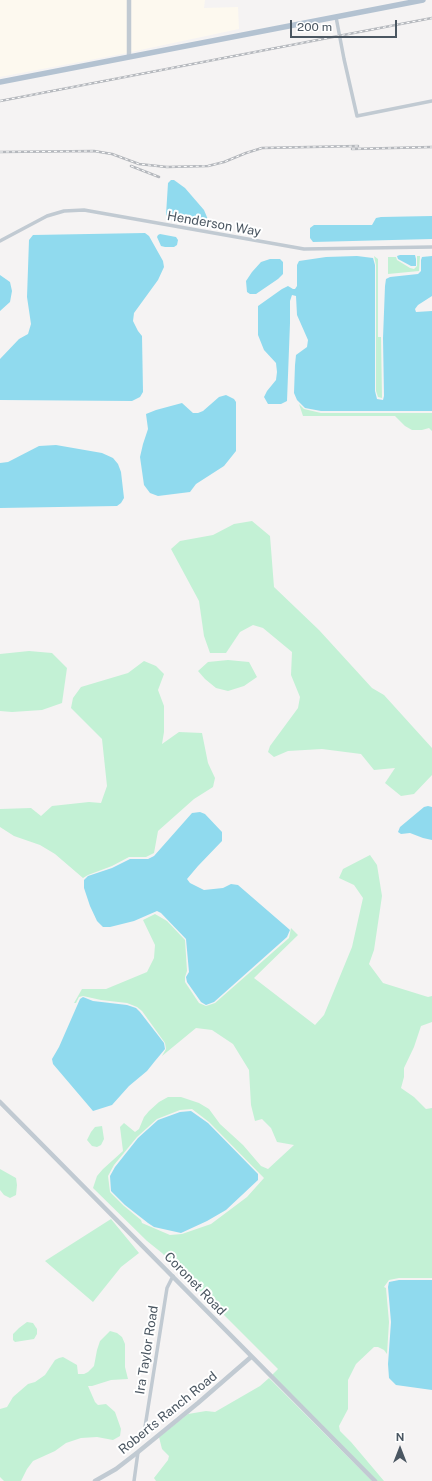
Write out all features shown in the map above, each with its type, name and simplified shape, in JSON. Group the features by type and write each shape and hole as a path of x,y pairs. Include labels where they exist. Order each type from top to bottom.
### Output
{"main road":[{"path":"0,82 423,0"}],"street":[{"path":"129,0 129,57"},
{"path":"336,17 357,116 432,101"},
{"name":"Henderson Way","path":"0,241 47,216 64,211 84,210 304,249 432,247"},
{"name":"Coronet Road","path":"0,1102 375,1481"},
{"name":"Ira Taylor Road","path":"145,1427 167,1288 173,1276"},
{"name":"Roberts Ranch Road","path":"95,1481 116,1469 138,1452 198,1404 251,1357"},
{"path":"134,1481 138,1452"}],"shaded area":[{"path":"0,0 128,0 127,53 0,77"},
{"path":"131,0 205,0 204,8 238,7 239,29 131,52"}],"green space":[{"path":"374,256 378,259 378,337 381,337 382,398 378,397 376,391 376,265"},
{"path":"417,256 420,256 419,271 388,274 388,257 396,257 397,260 414,269 417,266"},
{"path":"299,404 304,409 321,413 432,413 432,431 429,428 412,430 405,426 395,416 303,416"},
{"path":"252,521 270,536 274,587 319,630 372,688 384,695 432,748 432,775 414,794 401,796 385,783 395,768 374,770 361,754 322,749 288,751 274,757 268,752 270,746 298,708 300,697 291,675 292,652 263,628 253,625 240,632 226,653 210,653 204,636 199,601 171,549 180,541 213,535 234,524"},
{"path":"29,651 52,653 67,668 62,703 42,710 12,712 0,711 0,654"},
{"path":"228,660 249,662 257,677 244,686 228,691 216,688 198,671 208,662"},
{"path":"144,661 156,666 164,674 158,690 164,706 164,732 162,744 179,732 202,733 208,763 215,778 213,787 194,799 158,831 154,853 146,857 129,857 83,878 55,854 40,845 14,836 0,827 0,809 31,808 41,816 52,806 89,802 101,803 107,786 102,739 71,708 73,698 81,687 128,673"},
{"path":"370,855 377,865 382,896 374,950 369,964 383,983 428,997 432,996 432,1022 421,1026 414,1047 404,1068 404,1077 401,1088 414,1097 426,1109 432,1108 432,1278 399,1278 389,1280 384,1287 386,1288 389,1322 387,1354 384,1350 374,1347 356,1364 348,1380 348,1409 339,1426 340,1431 384,1481 377,1481 272,1375 278,1369 162,1253 147,1241 93,1188 97,1176 123,1151 120,1127 124,1123 135,1132 139,1129 144,1117 149,1111 159,1102 168,1097 181,1097 199,1103 209,1109 220,1124 243,1145 261,1166 268,1169 294,1145 277,1142 271,1128 262,1119 255,1121 251,1105 249,1070 233,1044 212,1030 196,1028 162,1056 166,1049 165,1043 142,1011 137,1007 127,1003 83,996 79,997 76,1003 74,1003 82,989 106,989 147,972 154,958 155,945 143,920 155,914 167,921 185,940 187,971 185,982 199,1003 206,1006 215,1003 289,938 291,928 298,935 254,978 315,1025 324,1015 352,947 363,898 354,885 339,878 343,869","holes":["192,1109 209,1122 264,1178 247,1197 211,1224 182,1234 170,1235 142,1223 141,1220 110,1192 108,1176 114,1165 137,1137 157,1119 180,1110"]},
{"path":"102,1126 104,1139 101,1145 97,1147 92,1146 87,1140 91,1132 95,1127"},
{"path":"0,1169 16,1178 16,1195 10,1198 4,1195 0,1190"},
{"path":"111,1219 139,1253 121,1267 93,1302 45,1261"},
{"path":"27,1322 33,1323 37,1329 37,1334 34,1339 15,1342 13,1340 13,1334"},
{"path":"110,1331 117,1333 122,1337 125,1344 125,1367 128,1379 111,1380 88,1386 95,1402 98,1405 106,1404 115,1412 121,1429 120,1436 113,1440 97,1437 81,1438 66,1443 55,1451 33,1461 21,1481 4,1481 0,1477 0,1409 7,1407 13,1397 28,1384 35,1382 45,1375 55,1360 59,1358 63,1357 77,1365 78,1374 88,1372 94,1366 100,1341"},
{"path":"269,1378 372,1481 156,1481 154,1478 168,1460 169,1456 162,1449 159,1437 188,1414 206,1411 215,1412 260,1386"}],"water":[{"path":"171,180 174,180 185,188 204,210 209,222 206,224 170,219 166,215 168,183"},
{"path":"432,216 432,239 313,242 310,238 310,228 314,225 372,225 376,218 381,217"},
{"path":"145,233 149,236 163,261 164,267 158,280 134,313 133,321 142,336 143,392 140,397 132,401 0,400 0,359 19,339 28,334 31,324 27,297 29,240 33,235"},
{"path":"160,234 176,237 178,240 177,245 174,247 161,246 157,237"},
{"path":"415,255 416,266 411,266 398,259 397,256"},
{"path":"357,256 373,258 375,265 375,391 377,399 383,400 383,338 386,279 390,277 418,274 421,271 422,257 432,256 432,296 418,305 415,309 416,312 432,311 432,411 321,411 305,408 297,400 294,393 295,365 296,355 307,347 308,340 297,315 296,296 292,295 290,301 287,401 281,404 268,404 264,397 276,380 277,372 276,363 264,350 258,335 258,306 288,286 295,289 297,286 297,265 299,261 326,257"},
{"path":"270,259 280,259 283,262 283,274 256,294 250,294 247,292 246,281 261,262"},
{"path":"0,275 10,282 12,291 10,302 0,311"},
{"path":"226,395 234,399 236,402 236,451 224,466 196,484 190,492 158,496 150,493 144,485 140,457 148,429 146,414 182,403 193,413 198,413 203,411 219,397"},
{"path":"56,445 102,453 113,458 118,464 121,472 124,498 121,503 117,506 0,508 0,463 8,462 39,446"},
{"path":"424,807 432,807 432,840 410,833 401,834 398,832 400,827"},
{"path":"200,812 205,814 222,832 222,841 187,879 190,883 204,890 223,888 231,884 238,885 290,930 287,937 214,1002 206,1005 201,1002 187,982 186,977 189,972 186,939 161,913 157,911 134,921 110,927 103,927 97,921 84,888 84,880 88,876 112,868 130,859 148,859 154,856 192,813"},
{"path":"83,997 93,1001 127,1005 136,1008 164,1043 165,1049 147,1071 129,1086 112,1105 93,1111 53,1064 52,1059 59,1047 80,999"},
{"path":"191,1111 208,1123 258,1174 258,1180 226,1210 181,1233 154,1227 125,1205 111,1191 110,1176 115,1167 138,1138 158,1120 180,1112"},
{"path":"399,1280 432,1280 432,1390 396,1385 389,1378 388,1364 391,1322 388,1287 389,1282"}],"railway":[{"path":"0,101 432,18"},
{"path":"0,152 94,151 112,154 139,164 167,167 208,166 224,162 262,148 358,146"},
{"path":"352,149 432,147"},
{"path":"131,166 159,177"}]}
